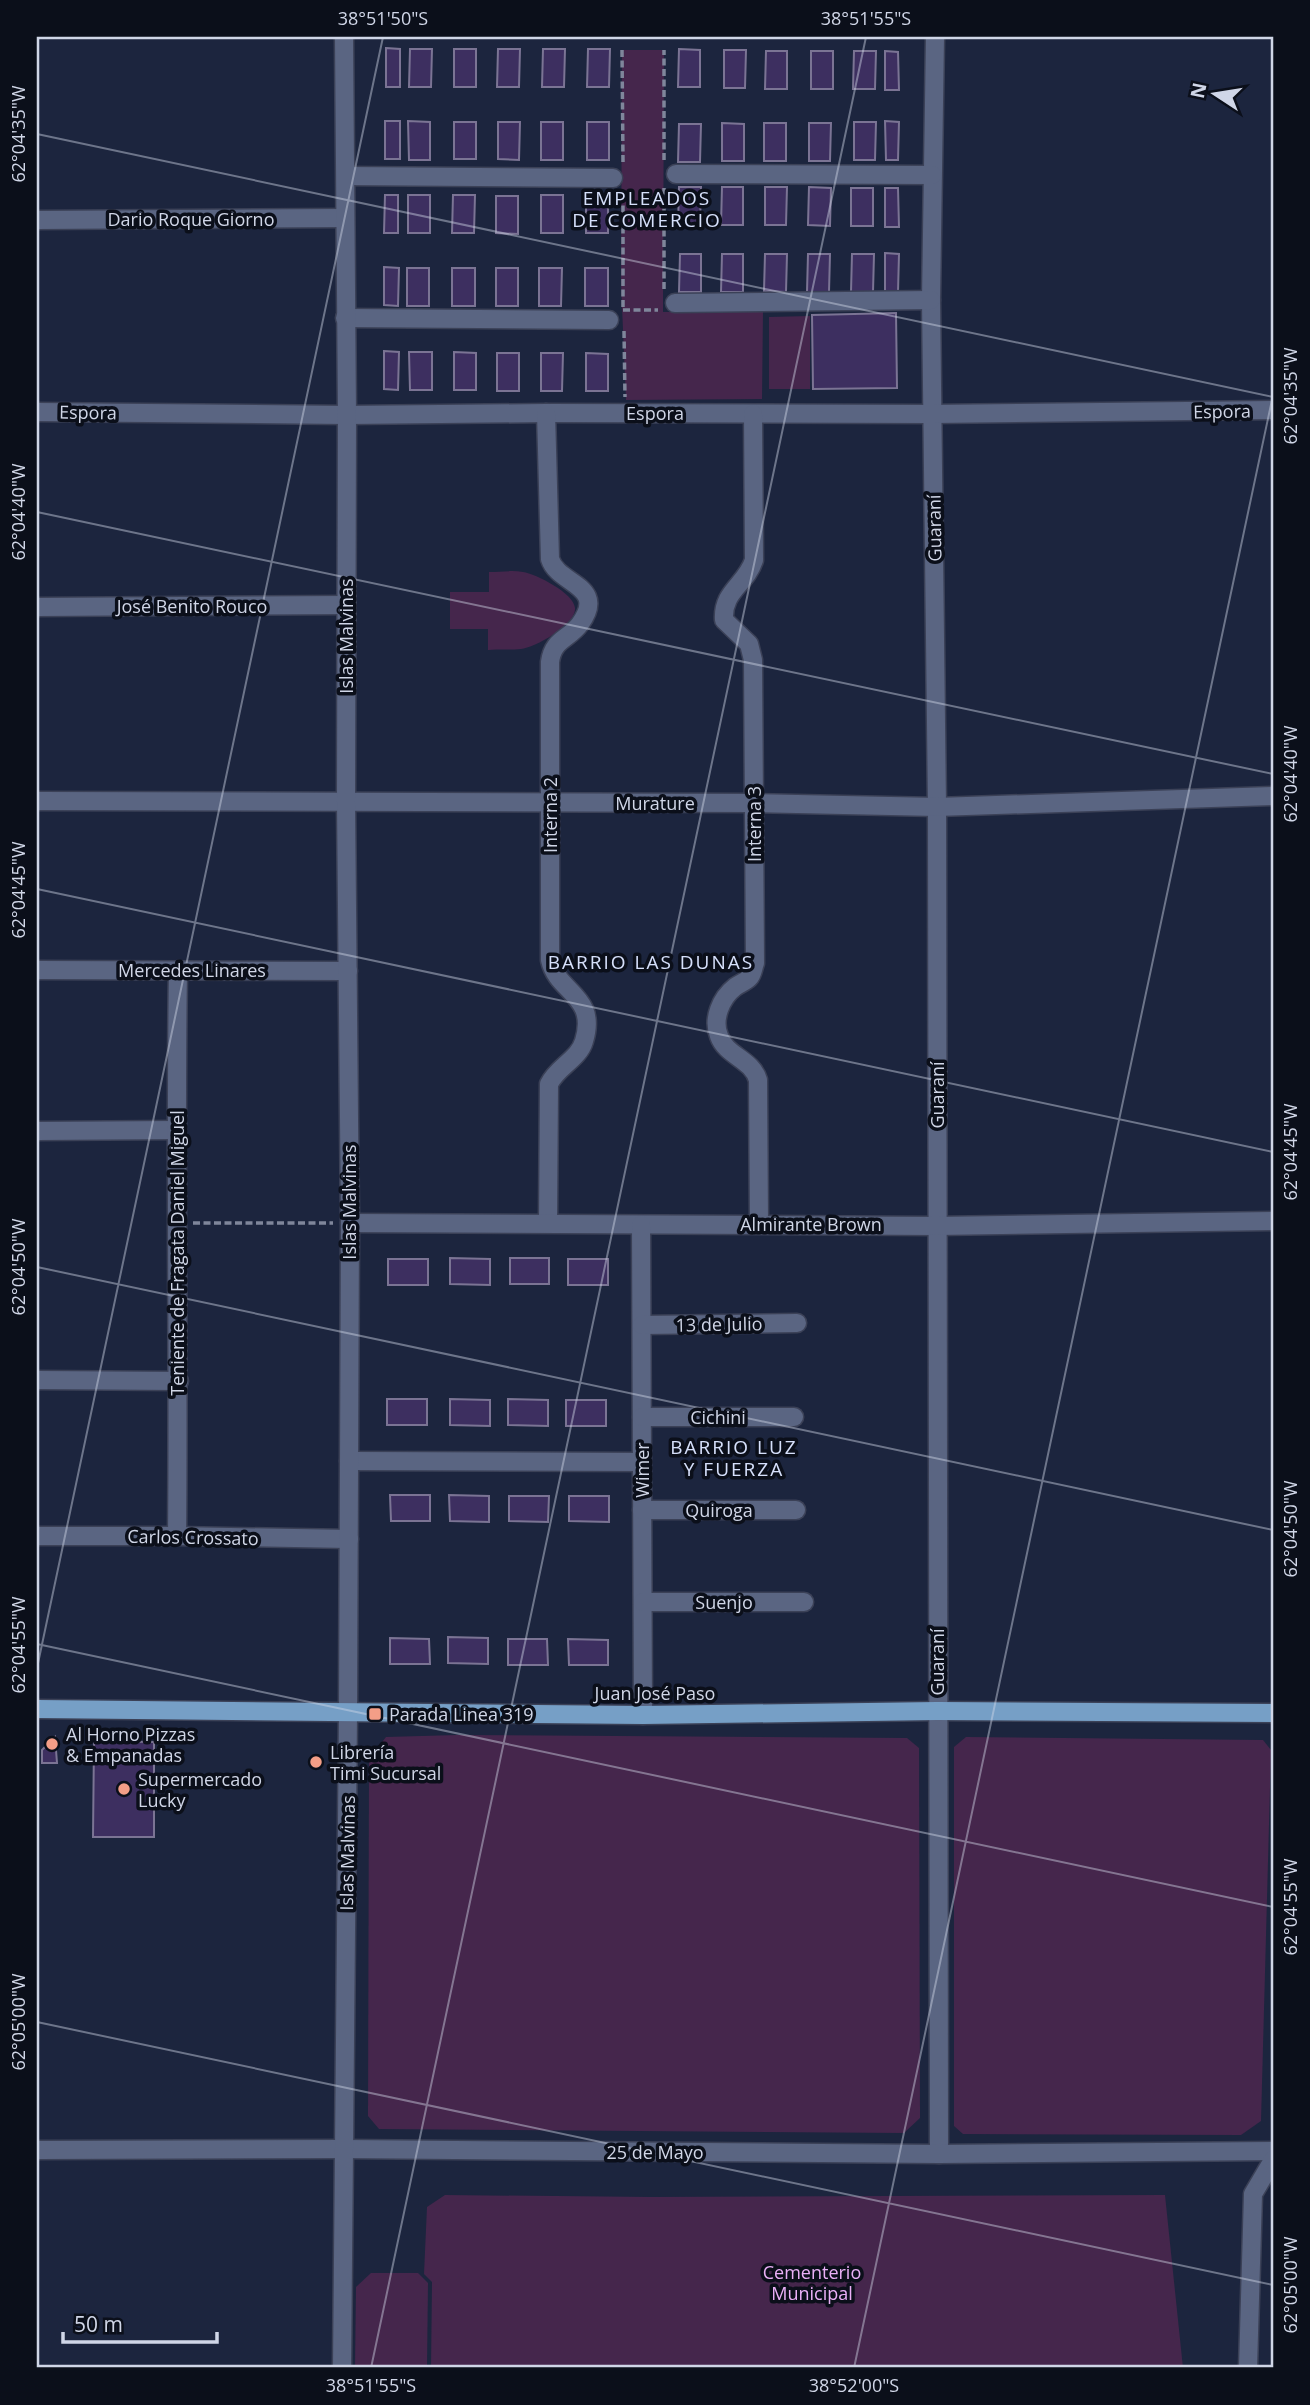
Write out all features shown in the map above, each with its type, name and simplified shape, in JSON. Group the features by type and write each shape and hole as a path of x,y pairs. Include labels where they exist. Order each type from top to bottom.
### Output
{"main road":[{"name":"Juan José Paso","path":"37,1709 643,1715 937,1711 1273,1713"}],"street":[{"name":"Islas Malvinas","path":"342,2368 350,1223 344,37"},
{"name":"Guaraní","path":"935,37 931,300 937,807 939,2154"},
{"path":"676,174 932,175"},
{"path":"346,176 620,179"},
{"name":"Dario Roque Giorno","path":"37,219 345,218"},
{"path":"675,303 931,300"},
{"path":"345,318 619,318"},
{"name":"Espora","path":"37,412 347,415 932,414 1273,410"},
{"name":"Interna 2","path":"546,413 550,559 556,571 578,583 588,601 581,622 551,653 550,960 558,979 579,999 584,1009 586,1025 584,1042 579,1051 552,1077 549,1084 548,1223"},
{"name":"Interna 3","path":"753,414 754,560 750,571 730,594 723,608 724,620 752,650 755,962 748,979 724,998 716,1027 725,1046 749,1064 758,1080 759,1224"},
{"name":"José Benito Rouco","path":"37,607 346,605"},
{"name":"Murature","path":"37,801 754,803 937,807 1273,796"},
{"name":"Mercedes Linares","path":"37,970 348,971"},
{"name":"Teniente de Fragata Daniel Miguel","path":"177,1536 178,970"},
{"path":"37,1131 176,1130"},
{"name":"Almirante Brown","path":"350,1223 937,1226 1273,1221"},
{"name":"Wimer","path":"641,1225 643,1715"},
{"name":"13 de Julio","path":"642,1325 797,1323"},
{"path":"37,1380 179,1381"},
{"name":"Cichini","path":"642,1417 794,1417"},
{"path":"349,1461 642,1462"},
{"name":"Quiroga","path":"642,1510 796,1510"},
{"name":"Carlos Crossato","path":"37,1536 349,1539"},
{"name":"Suenjo","path":"643,1602 804,1602"},
{"name":"25 de Mayo","path":"37,2150 344,2149 939,2154 1273,2151"},
{"path":"1248,2368 1253,2194 1273,2160"}],"path":[{"path":"622,50 619,318 625,413"},
{"path":"177,1223 350,1223"}],"green space":[{"path":"622,50 664,50 663,312 763,311 762,399 626,400 621,283"},
{"path":"810,316 810,389 769,389 769,317"},
{"path":"489,572 523,572 545,580 568,596 575,608 574,614 554,634 527,648 488,650 488,629 450,629 450,592 489,592"},
{"path":"457,1735 907,1738 919,1748 920,2118 904,2133 379,2129 368,2116 369,1759 386,1737"},
{"path":"966,1737 1263,1740 1271,1750 1261,2121 1241,2135 963,2134 954,2126 954,1747"},
{"name":"Cementerio Municipal","path":"445,2195 1165,2195 1183,2368 431,2368 432,2282 424,2274 427,2207"},
{"path":"371,2273 418,2273 428,2283 427,2368 355,2368 356,2287"}],"building":[{"path":"386,48 400,49 400,87 386,87"},
{"path":"410,49 432,49 431,87 409,87"},
{"path":"454,49 476,49 476,87 454,87"},
{"path":"498,49 520,49 519,87 497,87"},
{"path":"543,49 565,49 564,87 542,87"},
{"path":"588,49 610,49 609,87 587,87"},
{"path":"679,49 700,50 700,87 678,87"},
{"path":"724,50 746,50 745,88 724,88"},
{"path":"766,51 787,51 787,89 765,89"},
{"path":"811,51 833,51 833,89 811,89"},
{"path":"854,51 876,51 875,89 853,89"},
{"path":"885,51 898,52 899,90 885,90"},
{"path":"385,121 400,121 400,159 385,159"},
{"path":"408,121 430,122 430,160 409,160"},
{"path":"885,121 899,122 898,160 886,160"},
{"path":"454,122 476,122 476,159 454,159"},
{"path":"498,122 520,122 519,160 498,159"},
{"path":"541,122 563,122 563,160 541,160"},
{"path":"587,122 609,122 609,160 587,160"},
{"path":"854,122 876,122 875,160 854,160"},
{"path":"722,123 744,124 744,161 722,161"},
{"path":"764,123 786,123 786,161 764,161"},
{"path":"809,123 831,123 830,161 809,161"},
{"path":"679,124 701,124 700,162 678,162"},
{"path":"679,187 701,187 700,225 678,225"},
{"path":"722,187 743,187 743,225 721,225"},
{"path":"765,187 787,187 786,225 765,225"},
{"path":"809,187 831,188 830,226 808,225"},
{"path":"851,188 873,188 873,226 851,226"},
{"path":"885,188 898,188 899,227 885,227"},
{"path":"385,195 398,195 398,233 384,233"},
{"path":"408,195 430,195 430,233 408,233"},
{"path":"453,195 475,195 474,233 452,233"},
{"path":"541,195 563,195 563,233 541,233"},
{"path":"586,195 608,196 608,233 586,233"},
{"path":"496,196 518,196 518,234 496,233"},
{"path":"885,253 899,254 898,292 885,292"},
{"path":"680,254 701,254 701,292 679,292"},
{"path":"722,254 743,254 743,292 721,292"},
{"path":"765,254 787,254 786,292 764,291"},
{"path":"808,254 830,254 829,292 807,292"},
{"path":"852,254 874,254 873,292 851,292"},
{"path":"384,267 399,268 398,306 384,305"},
{"path":"407,268 429,268 429,306 407,306"},
{"path":"452,268 475,268 475,306 452,306"},
{"path":"496,268 518,268 518,306 496,306"},
{"path":"539,268 562,268 561,306 539,306"},
{"path":"585,268 608,268 608,306 585,306"},
{"path":"896,313 897,388 813,389 812,315"},
{"path":"384,351 399,352 398,390 384,389"},
{"path":"409,352 432,352 432,390 410,390"},
{"path":"454,352 476,353 476,390 454,390"},
{"path":"497,353 519,353 519,391 497,391"},
{"path":"541,353 563,353 562,391 541,391"},
{"path":"586,353 608,354 608,391 586,391"},
{"path":"450,1258 490,1259 490,1285 450,1284"},
{"path":"510,1258 549,1258 549,1284 510,1284"},
{"path":"388,1259 428,1259 428,1285 388,1285"},
{"path":"568,1259 608,1259 608,1285 568,1285"},
{"path":"387,1399 427,1399 427,1425 387,1425"},
{"path":"450,1399 490,1400 490,1426 450,1425"},
{"path":"508,1399 548,1400 548,1426 508,1425"},
{"path":"566,1400 606,1400 606,1426 566,1426"},
{"path":"390,1495 430,1495 430,1521 391,1521"},
{"path":"449,1495 489,1496 489,1522 450,1521"},
{"path":"509,1496 549,1496 548,1522 509,1521"},
{"path":"569,1496 609,1496 609,1522 569,1521"},
{"path":"448,1637 488,1638 488,1664 448,1663"},
{"path":"390,1638 429,1639 430,1664 390,1664"},
{"path":"508,1639 547,1639 548,1665 508,1665"},
{"path":"568,1639 608,1640 608,1665 569,1665"},
{"name":"Al Horno Pizzas & Empanadas","path":"55,1737 57,1763 42,1763 42,1750"},
{"name":"Supermercado Lucky","path":"94,1741 154,1742 154,1837 93,1837"}],"place":[{"name":"Parada Linea 319","path":"375,1714"},
{"name":"Al Horno Pizzas & Empanadas","path":"52,1744"},
{"name":"Librería Timi Sucursal","path":"316,1762"},
{"name":"Supermercado Lucky","path":"124,1789"}],"district":[{"name":"EMPLEADOS DE COMERCIO","path":"647,209"},
{"name":"BARRIO LAS DUNAS","path":"651,962"},
{"name":"BARRIO LUZ Y FUERZA","path":"734,1458"}]}
